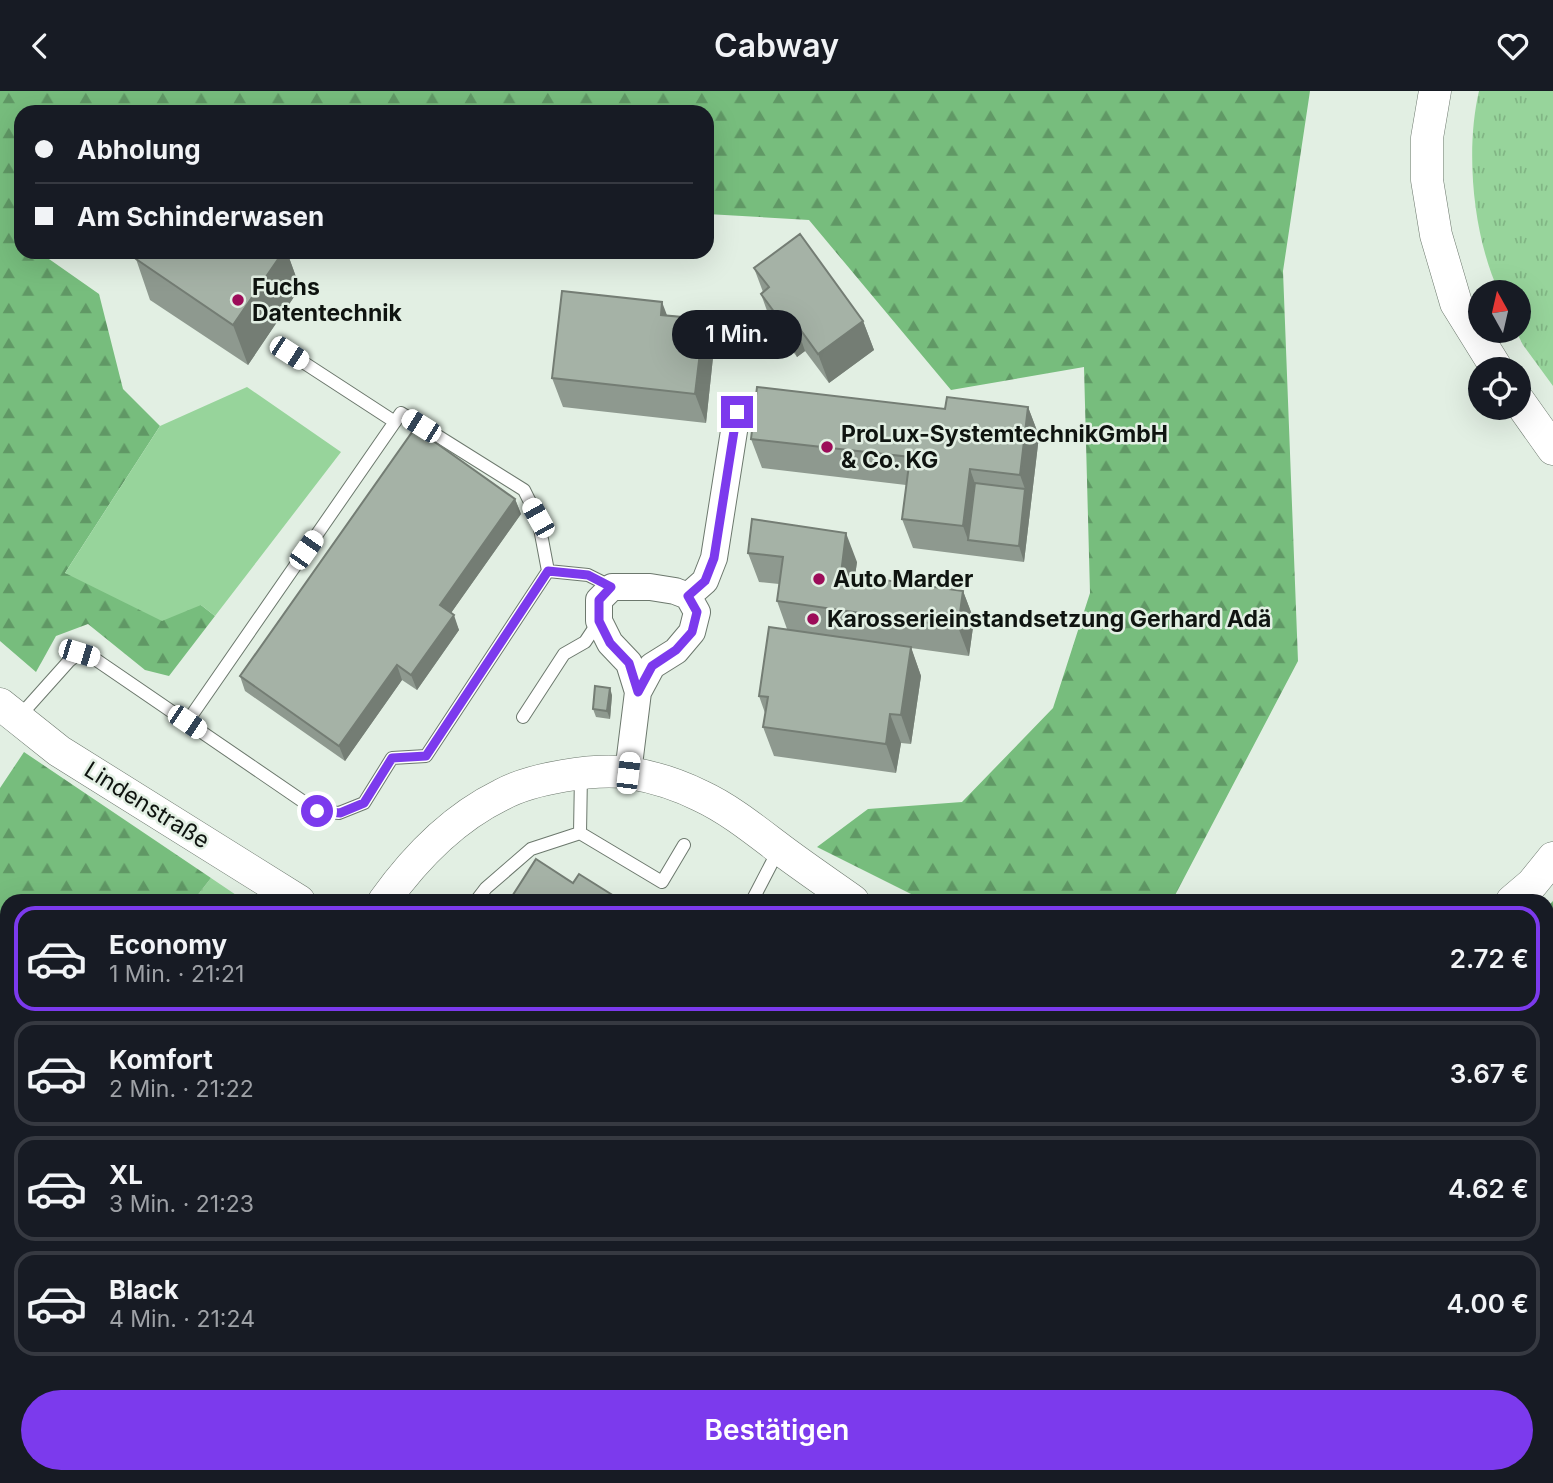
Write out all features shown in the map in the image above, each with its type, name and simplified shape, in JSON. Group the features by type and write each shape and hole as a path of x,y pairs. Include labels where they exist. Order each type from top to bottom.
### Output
{"street":[{"path":"1435,91 1427,138 1427,180 1436,235 1456,303 1490,357"},
{"path":"688,596 705,581 714,558 737,412"},
{"path":"1531,418 1553,449"},
{"path":"628,773 638,692 652,666 676,650 692,632 697,612 688,596 675,591 650,587 611,587 599,600 599,621 610,643 629,663 638,692"},
{"name":"Lindenstraße","path":"9,711 59,751 288,894"},
{"path":"389,894 408,869 471,814 501,794 526,785 580,774 628,773 664,781 702,796 743,821 843,894"},
{"path":"1520,894 1553,858"}],"lane":[{"path":"289,353 395,422"},
{"path":"9,711 79,653 92,657 317,811 340,813 364,803 392,758 426,756 548,571 538,518 524,490 401,413 187,722"},
{"path":"548,571 588,575 611,587"},
{"path":"523,716 564,654 585,642 599,621"},
{"path":"580,774 580,833"},
{"path":"481,894 531,849 580,833 662,882 684,845"},
{"path":"756,894 779,848"}],"green space":[{"path":"0,91 1310,91 1283,271 1298,661 1176,894 911,894 817,847 868,809 962,802 1053,708 1090,593 1084,367 951,390 809,220 714,214 714,105 14,105 14,259 49,259 99,294 123,389 160,426 65,573 201,605 215,616 169,676 145,670 88,624 56,636 36,672 0,641"},
{"path":"1479,91 1553,91 1553,386 1522,343 1531,343 1531,280 1494,280 1490,270 1474,193 1472,166"},
{"path":"247,387 341,452 215,616 201,605 162,621 65,573 160,426"},
{"path":"24,752 211,878 198,894 0,894 0,788"},
{"path":"211,878 235,894 198,894"}],"building":[{"path":"800,234 863,321 818,354 795,322 786,328 761,294 769,287 754,268"},
{"path":"136,259 278,259 233,325"},
{"path":"562,291 662,302 661,315 704,319 695,394 552,378"},
{"path":"757,387 945,409 947,397 1028,407 1020,475 970,469 963,526 902,519 910,457 751,439"},
{"path":"415,428 515,499 440,605 454,615 411,675 397,665 339,746 240,676"},
{"path":"975,483 1025,489 1019,546 968,540"},
{"path":"752,519 846,533 841,574 963,591 958,627 777,601 783,557 748,553"},
{"path":"769,627 911,647 901,715 890,714 886,744 763,727 768,697 759,696"},
{"path":"595,686 610,688 607,711 593,709"},
{"path":"536,859 573,883 579,874 611,894 514,894"}],"place":[{"name":"Fuchs Datentechnik","path":"238,300"},
{"name":"ProLux-SystemtechnikGmbH & Co. KG","path":"827,447"},
{"name":"Auto Marder","path":"819,579"},
{"name":"Karosserieinstandsetzung Gerhard Adä","path":"813,619"}],"route":[{"path":"317,811 340,813 364,803 392,758 426,756 548,571 588,575 611,587 599,600 599,621 610,643 629,663 638,692 652,666 676,650 692,632 697,612 688,596 705,581 714,558 737,412"}]}
